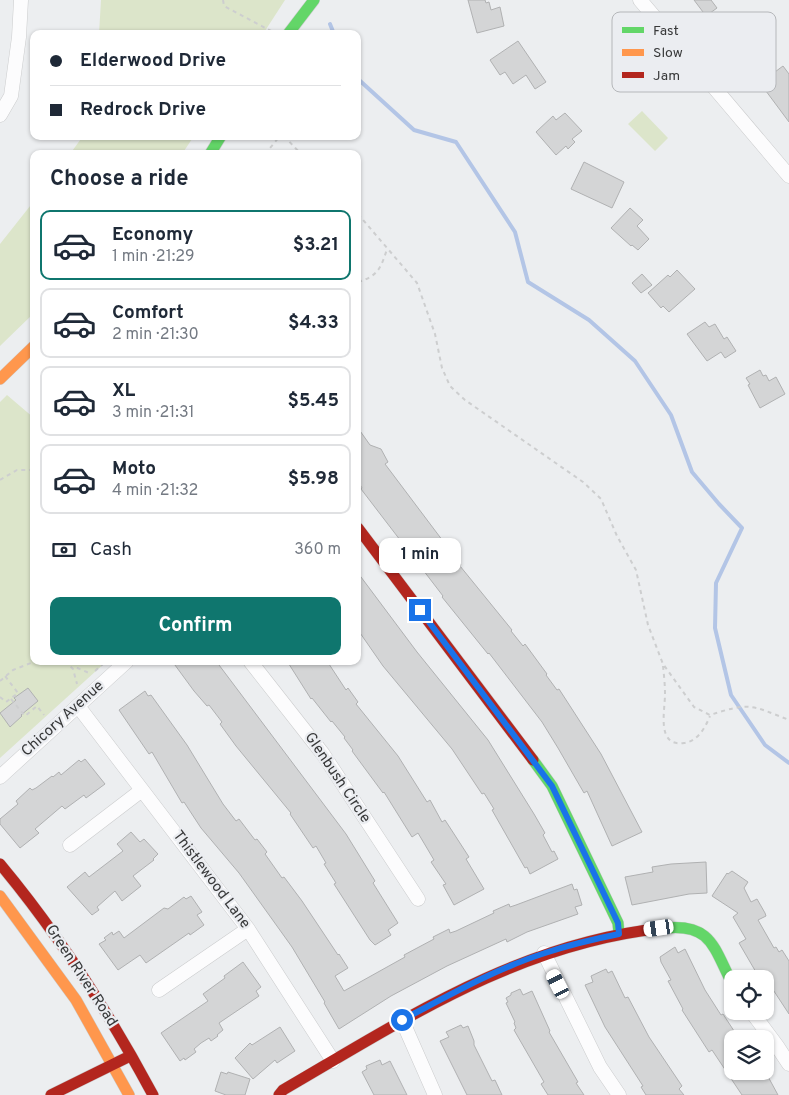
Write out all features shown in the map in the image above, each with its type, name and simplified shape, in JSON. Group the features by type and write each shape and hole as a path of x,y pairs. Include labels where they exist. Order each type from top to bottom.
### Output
{"street":[{"path":"0,115 11,96 19,37 21,0"},
{"path":"291,30 314,0"},
{"path":"640,0 650,12"},
{"path":"718,92 789,176"},
{"path":"0,379 30,350"},
{"path":"361,532 552,786 618,923 619,934"},
{"name":"Chicory Avenue","path":"0,778 122,665"},
{"name":"Glenbush Circle","path":"253,665 323,754 418,899"},
{"name":"Thistlewood Lane","path":"78,706 248,929 333,1062"},
{"path":"70,845 142,790"},
{"name":"Green River Road","path":"0,864 52,931 93,989 153,1095"},
{"name":"Green River Road","path":"0,896 76,1000 129,1095"},
{"path":"279,1095 283,1090 402,1020 474,984 544,953 581,942 619,934 678,926 698,931 709,937 726,970"},
{"path":"159,990 248,929"},
{"path":"544,953 600,1067 619,1095"},
{"path":"402,1020 436,1095"},
{"path":"758,1020 789,1064"},
{"path":"51,1095 131,1056"}],"path":[{"path":"223,0 224,6 269,30"},
{"path":"268,150 277,140"},
{"path":"288,140 297,150"},
{"path":"361,218 417,283 435,334 442,368 450,386 465,400 583,482 601,500 617,536 636,570 648,625 663,664 694,707 710,715 738,706 754,706 789,720"},
{"path":"361,281 369,278 381,268 387,249"},
{"path":"0,480 17,470 30,470"},
{"path":"0,681 13,670 30,663"},
{"path":"663,664 665,691 663,729 667,738 676,743 686,743 696,738 705,727 710,715"},
{"path":"70,665 89,673"},
{"path":"95,671 102,665"},
{"path":"74,668 77,684"},
{"path":"0,698 6,702 18,693 5,676"},
{"path":"11,699 25,716 37,706 44,714"}],"green space":[{"path":"101,0 285,0 266,30 99,30"},
{"path":"642,111 668,138 655,151 628,124"},
{"path":"80,140 191,140 185,150 73,150"},
{"path":"30,206 30,317 0,346 0,244"},
{"path":"7,395 30,415 30,665 103,665 0,758 0,402"}],"building":[{"path":"468,0 485,0 486,3 489,2 491,10 500,7 504,26 477,33"},
{"path":"694,0 711,0 717,8 712,12 703,12"},
{"path":"518,41 546,82 535,89 526,75 513,84 505,72 500,75 490,60"},
{"path":"783,66 789,74 789,122 767,92 776,92 776,71"},
{"path":"565,113 582,131 572,139 575,142 568,149 566,146 556,155 536,132 553,116 556,120"},
{"path":"584,162 624,182 612,208 571,189"},
{"path":"630,208 643,220 637,226 649,239 638,250 611,228"},
{"path":"677,270 695,289 669,312 663,306 661,308 648,293 668,275 670,277"},
{"path":"642,274 652,285 641,293 632,283"},
{"path":"705,322 709,327 715,324 724,339 727,337 736,351 725,358 721,352 707,361 687,334"},
{"path":"760,370 769,381 776,377 785,394 760,408 746,378"},
{"path":"361,432 370,445 381,449 388,462 385,464 460,566 523,646 525,644 557,690 559,689 601,754 642,832 612,846 587,791 584,793 542,722 489,653 442,597 362,488"},
{"path":"361,577 417,652 488,740 534,814 545,833 543,835 552,852 554,851 558,859 530,874 484,793 482,794 452,749 383,666 361,634"},
{"path":"175,665 219,665 346,834 398,923 388,930 391,935 375,945 370,940 334,884 336,883 324,864 326,863 316,846 313,848 291,813 236,746 220,724 222,722 209,705 207,706"},
{"path":"290,665 330,665 346,690 348,688 358,702 356,704 398,756 427,802 430,800 442,822 445,820 469,857 466,859 484,889 454,905 443,885 446,884 431,862 434,860 418,833 412,837 384,792 352,751 345,737 311,699"},
{"path":"28,688 38,701 10,727 0,713 16,700 14,698"},
{"path":"145,691 148,696 151,695 187,745 223,804 236,821 239,819 255,840 257,839 282,878 284,877 302,901 339,954 348,968 335,976 344,991 405,957 404,955 434,939 433,937 449,929 450,933 456,931 509,904 510,907 572,884 574,890 577,889 582,905 575,907 578,914 527,932 507,942 506,939 447,966 391,996 339,1029 292,947 239,873 201,828 184,802 182,803 152,752 149,754 119,710"},
{"path":"85,759 105,784 86,798 84,795 65,809 62,806 35,829 39,833 20,848 0,824 0,819 18,804 16,801 30,788 32,790 36,788 59,772 61,775 79,760 81,762"},
{"path":"131,832 140,842 144,839 158,854 154,860 133,876 141,886 122,901 115,891 97,907 99,910 92,915 67,887 85,872 89,877 123,851 117,844"},
{"path":"706,862 707,893 689,894 632,905 625,877 653,872 652,867"},
{"path":"732,871 748,882 744,888 751,902 757,899 766,916 758,920 774,948 776,947 779,952 782,950 789,961 789,1014 774,991 774,970 755,970 739,943 746,939 733,917 738,913 712,896"},
{"path":"191,896 202,912 197,915 204,925 190,935 189,933 146,963 140,955 118,970 99,944 106,940 104,938 112,932 113,935 119,931 124,938 164,908 168,909 184,897 186,899"},
{"path":"675,947 678,953 685,949 705,990 721,1015 724,1016 724,1020 727,1020 733,1030 724,1030 724,1068 712,1050 709,1052 682,1010 668,981 671,980 660,957"},
{"path":"243,962 261,987 256,991 259,996 219,1023 223,1030 218,1036 211,1041 209,1038 201,1043 194,1049 196,1052 185,1060 184,1058 180,1061 161,1033 208,1001 203,994"},
{"path":"606,969 608,973 612,971 625,998 628,997 649,1037 682,1086 679,1089 684,1095 646,1095 641,1087 643,1086 605,1027 585,985 593,982 591,976"},
{"path":"520,989 523,995 532,991 549,1032 584,1095 548,1095 541,1084 544,1082 514,1030 516,1028 515,1022 506,1003 508,1002 506,998 511,993"},
{"path":"461,1025 463,1028 468,1026 474,1045 492,1081 495,1080 502,1095 467,1095 440,1041 449,1037 446,1032"},
{"path":"280,1027 295,1051 277,1063 275,1060 253,1079 235,1058 250,1043 252,1045"},
{"path":"380,1060 382,1065 390,1061 407,1095 374,1095 362,1072 367,1069 366,1066"},
{"path":"221,1072 227,1074 228,1072 250,1079 245,1095 226,1095 215,1091"},
{"path":"732,1080 770,1080 778,1095 742,1095"}],"waterway":[{"path":"330,24 332,30"},
{"path":"361,82 414,130 456,142 515,232 528,282 589,320 635,361 671,415 692,472 742,528 716,583 715,628 731,695 765,745 789,763"}],"traffic: fast":[{"path":"291,30 314,0"},
{"path":"212,150 219,140"},
{"path":"533,760 552,786 618,923 619,934"},
{"path":"665,928 681,928 702,934 715,949 726,970"}],"traffic: slow":[{"path":"0,379 30,350"},
{"path":"0,896 76,1000 129,1095"}],"traffic: jam":[{"path":"361,532 533,760"},
{"path":"0,864 63,947 119,1034 153,1095"},
{"path":"279,1095 283,1090 420,1011 513,967 562,949 612,936 665,928"},
{"path":"51,1095 126,1058"}],"route":[{"path":"402,1020 474,984 544,953 581,942 619,934 618,923 552,786 420,610"}]}
